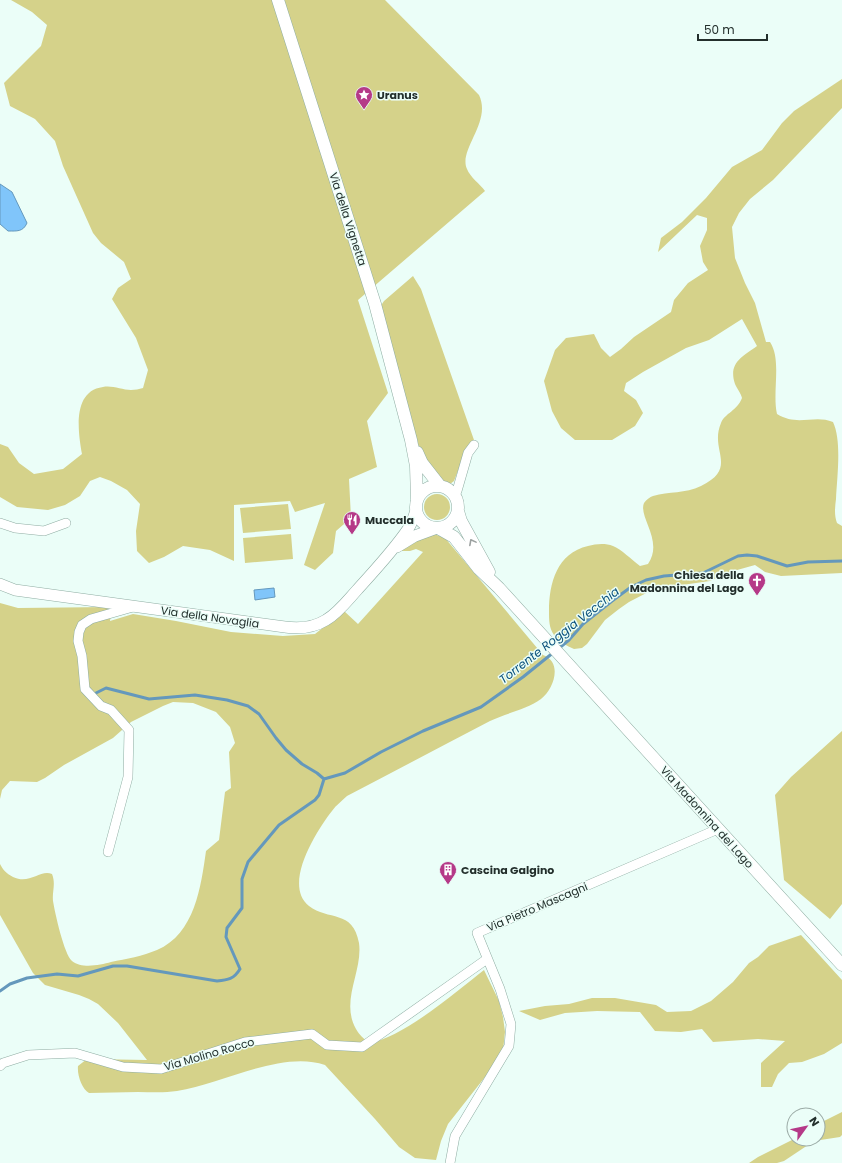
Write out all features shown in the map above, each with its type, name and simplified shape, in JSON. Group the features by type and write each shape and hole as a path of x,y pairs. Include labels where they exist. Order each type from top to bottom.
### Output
{"main road":[{"name":"Via della Vignetta","path":"278,0 376,304 411,440 416,466 417,504"},
{"name":"Via della Vignetta","path":"411,440 422,463 440,486"},
{"path":"440,486 446,488 454,495 457,500 461,521 499,588 479,569 454,537 429,527 420,520 417,504 420,494 429,487 440,486"},
{"path":"437,529 450,525 457,516 458,511"},
{"name":"Via Madonnina del Lago","path":"499,588 571,669 842,965"}],"street":[{"path":"454,495 457,491 468,453 474,445"},
{"name":"Via della Novaglia","path":"0,584 15,590 285,627 308,627 318,624 333,615 391,552 413,521 417,504"},
{"path":"0,523 15,528 44,531 66,523"},
{"name":"Via della Novaglia","path":"391,552 415,536 437,529"},
{"path":"108,852 128,777 129,730 111,710 101,706 85,689 82,656 78,641 79,632 82,626 91,620 137,606"},
{"name":"Via Pietro Mascagni","path":"450,1163 456,1136 509,1046 511,1024 500,989 477,932 718,829"},
{"name":"Via Molino Rocco","path":"0,1066 2,1063 28,1055 75,1053 123,1067 161,1069 245,1042 312,1034 327,1045 362,1047 487,958"}],"shaded area":[{"path":"11,0 385,0 479,95 482,105 479,125 470,144 465,161 468,172 485,191 358,300 388,393 367,421 377,467 349,479 351,518 336,531 333,553 315,570 304,565 325,503 295,512 290,501 234,505 234,561 210,550 183,546 164,557 149,563 137,551 136,531 140,504 127,490 111,481 100,477 90,481 80,496 65,505 48,510 17,507 0,497 0,444 8,447 19,463 34,474 63,469 82,454 79,435 79,414 86,396 93,390 103,387 131,390 143,388 148,370 136,338 112,299 118,288 131,279 124,262 101,243 93,233 63,166 55,141 35,119 10,106 4,83 41,46 47,25 32,12"},
{"path":"842,79 842,108 773,180 750,199 739,213 732,227 735,258 755,303 766,342 770,342 774,349 777,414 792,420 826,420 833,422 836,430 838,459 835,514 837,523 842,526 842,573 781,576 765,572 755,565 730,572 710,581 654,589 629,602 605,620 587,644 582,648 574,649 569,647 554,635 549,621 549,600 553,580 562,562 577,550 591,545 604,544 616,547 640,566 648,564 652,555 653,547 650,530 644,515 644,503 653,496 695,489 712,479 718,472 721,465 718,433 721,423 737,406 742,398 735,384 733,371 738,361 757,346 742,319 709,340 686,348 626,383 624,391 636,400 643,413 635,426 612,440 575,440 561,428 552,411 544,381 555,350 566,338 594,334 601,348 610,357 634,337 671,312 674,300 688,283 708,270 703,262 700,246 707,230 707,218 697,215 658,252 661,238 682,222 706,198 732,167 762,150 782,123 794,111"},
{"path":"413,276 421,289 474,440 466,450 454,481 450,484 441,480 427,463 416,440 380,307 384,301"},
{"path":"437,494 446,498 450,507 446,516 437,520 428,516 424,507 428,498"},
{"path":"288,504 291,529 243,533 240,508"},
{"path":"291,534 293,559 245,563 243,538"},
{"path":"434,534 445,538 543,655 549,658 553,663 555,669 553,683 546,695 535,703 490,721 347,796 337,805 318,831 300,872 299,885 302,897 309,906 316,911 346,920 356,932 359,943 359,954 350,1008 356,1029 368,1043 382,1040 413,1024 484,970 499,1001 505,1032 503,1051 496,1063 448,1124 441,1141 436,1160 415,1158 399,1147 325,1065 308,1062 290,1062 271,1065 177,1091 89,1093 82,1085 78,1070 78,1066 87,1059 147,1060 118,1023 98,1004 79,995 45,985 33,973 0,915 0,864 7,873 19,879 30,878 43,873 52,874 54,881 53,901 60,933 72,961 86,966 96,965 134,957 157,950 170,943 180,933 194,908 202,879 206,851 219,840 225,792 231,788 229,752 235,743 230,727 216,712 193,703 173,702 131,722 113,738 37,782 10,781 2,790 0,799 0,603 18,608 109,607 111,614 110,621 133,614 231,632 283,636 315,634 344,611 358,624 423,552 416,549 410,551 399,551 417,540"},
{"path":"842,731 842,904 830,919 784,880 775,795 791,777"},
{"path":"801,935 842,980 842,1043 824,1054 802,1062 789,1063 778,1074 772,1087 761,1087 761,1063 785,1041 758,1039 713,1042 702,1029 681,1032 655,1031 640,1012 597,1011 565,1013 540,1020 519,1011 545,1006 569,1004 592,998 615,998 656,1005 667,1012 691,1011 711,1001 733,982 749,963 758,957 769,946"},
{"path":"842,1112 842,1135 840,1137 826,1139 826,1120"},
{"path":"786,1143 786,1147 805,1147 784,1161 777,1163 749,1163"}],"water":[{"path":"0,184 12,192 27,223 24,228 17,231 8,231 0,224"},
{"path":"274,588 275,597 255,600 254,590"}],"waterway":[{"name":"Torrente Roggia Vecchia","path":"558,649 569,640 583,624 612,601 631,587 646,580 664,576 703,573 738,556 747,555 757,556 787,566 808,562 842,561"},
{"name":"Torrente Roggia Vecchia","path":"0,991 10,984 27,978 57,974 78,976 113,966 127,966 217,981 233,977 240,969 226,937 227,928 242,908 242,879 248,862 279,825 315,800 319,795 324,779 345,773 381,752 423,731 481,707 523,677 554,652"},
{"path":"96,693 106,688 149,699 195,695 227,700 248,706 259,714 286,750 302,764 324,779"}],"place":[{"name":"Uranus","path":"364,110"},
{"name":"Muccala","path":"352,535"},
{"name":"Chiesa della Madonnina del Lago","path":"757,596"},
{"name":"Cascina Galgino","path":"448,885"}]}
